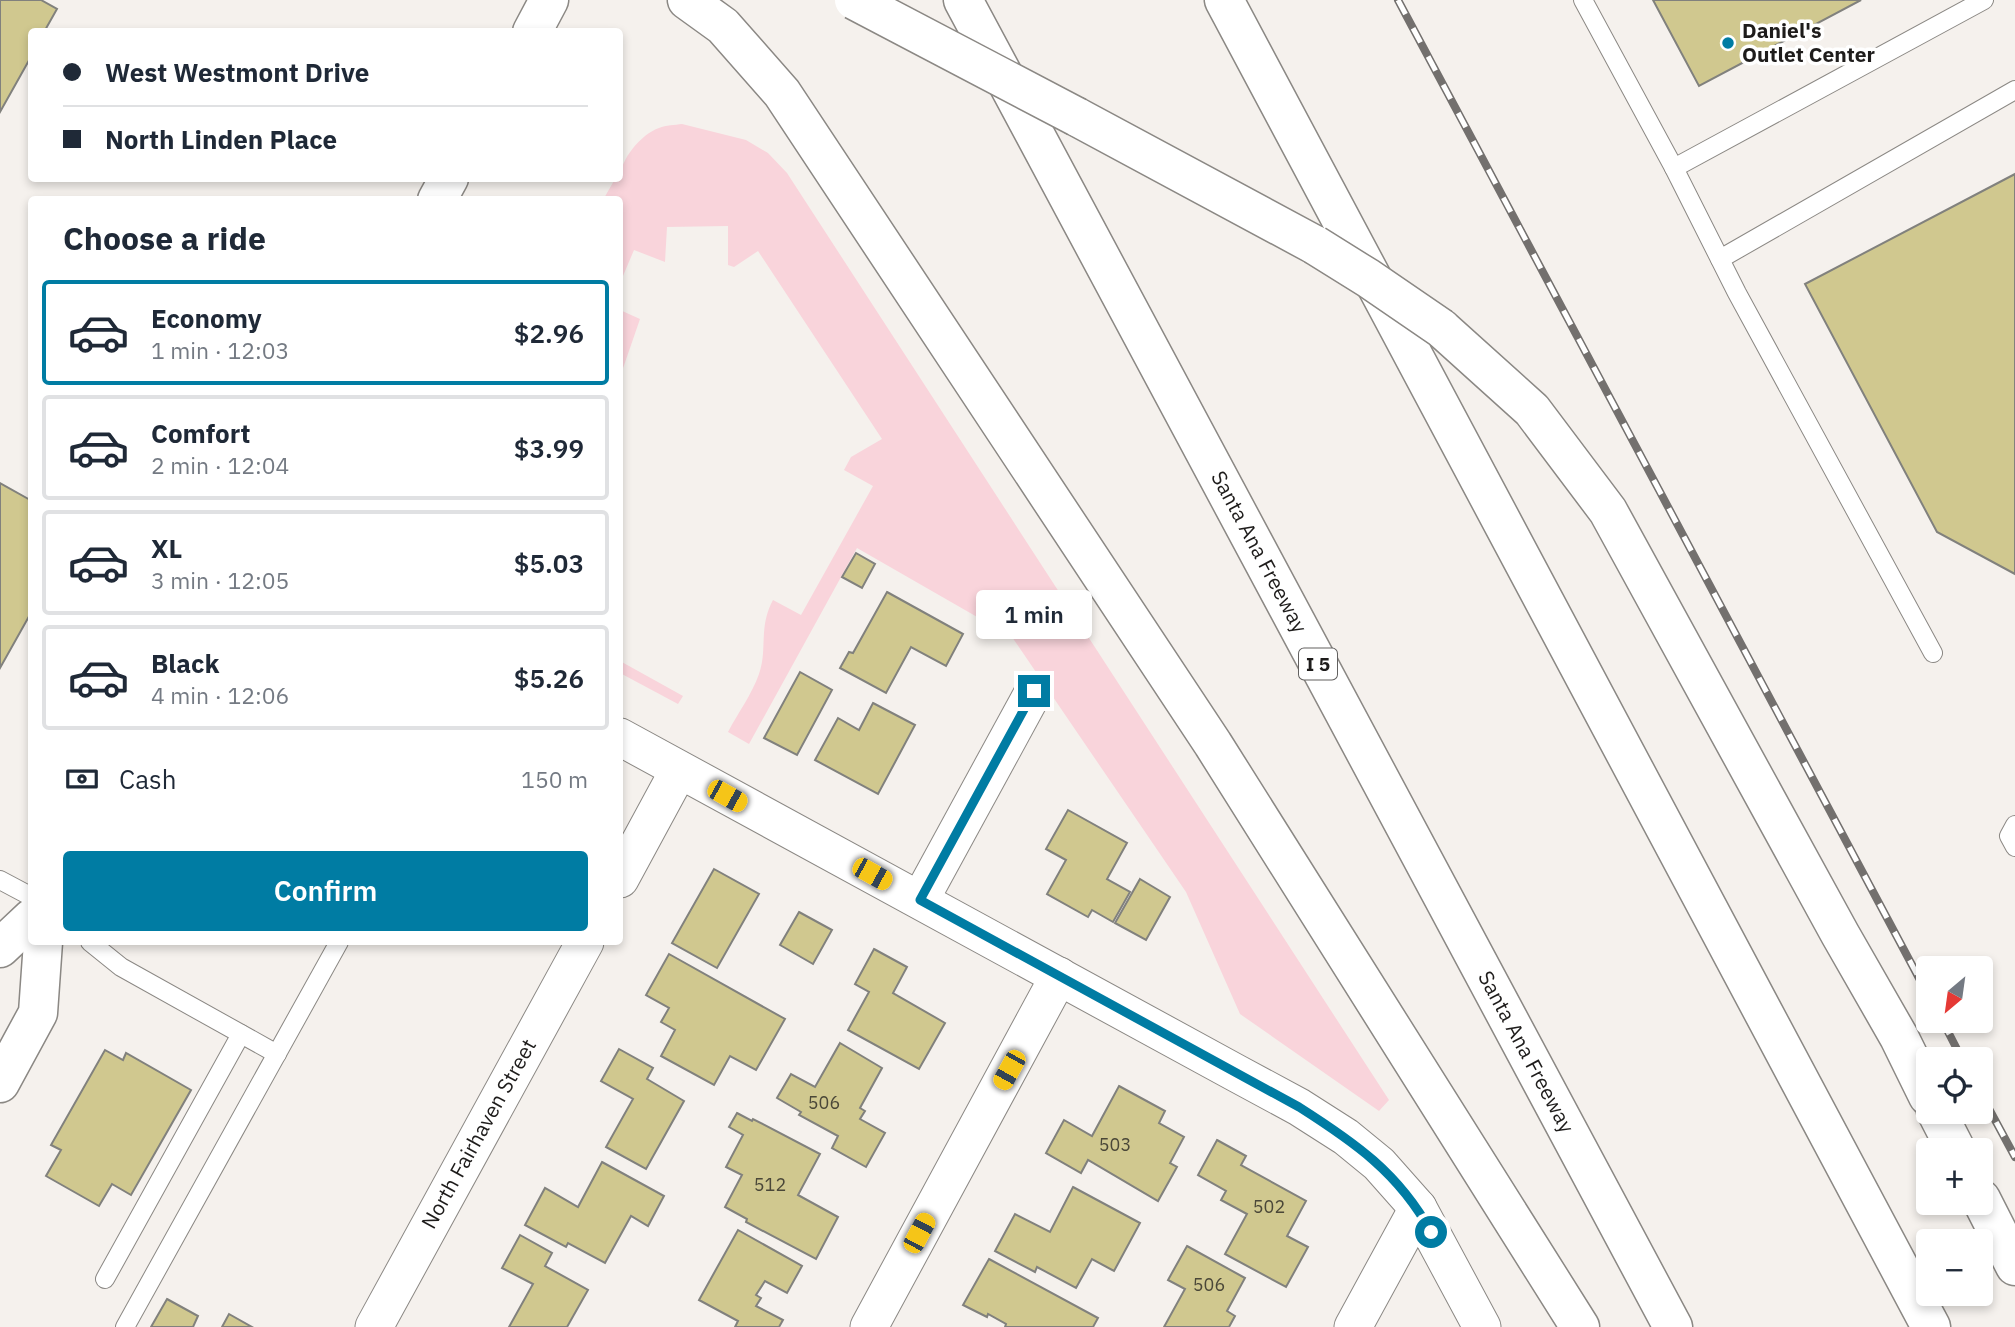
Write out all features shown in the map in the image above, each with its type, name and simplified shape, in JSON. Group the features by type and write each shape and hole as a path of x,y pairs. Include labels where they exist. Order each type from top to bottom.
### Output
{"main road":[{"path":"533,28 549,0"},
{"path":"687,0 723,26 782,93 1213,744 1580,1327"},
{"path":"854,0 1315,245 1441,328 1532,410 1608,511 1916,1072"},
{"name":"Santa Ana Freeway","path":"963,0 1673,1327"},
{"path":"1224,0 1931,1327"},
{"path":"0,948 28,922"},
{"path":"0,1083 38,1013 43,945"},
{"path":"1989,1215 2015,1266"}],"street":[{"path":"920,900 1034,691"},
{"path":"623,739 1299,1107 1346,1137 1379,1164 1418,1208 1482,1327"},
{"path":"623,873 679,770"},
{"name":"North Fairhaven Street","path":"374,1327 583,945"},
{"path":"869,1327 1059,976"},
{"path":"1353,1327 1418,1208"}],"lane":[{"path":"1583,0 1933,653"},
{"path":"1674,169 1984,0"},
{"path":"1720,259 2015,90"},
{"path":"2015,825 2009,836 2015,847"},
{"path":"0,880 28,895"},
{"path":"94,945 121,967 277,1054"},
{"path":"125,1327 337,945"},
{"path":"105,1279 241,1034"}],"shaded area":[{"path":"682,124 746,140 768,153 787,173 1389,1100 1379,1111 1240,1014 1186,892 1012,637 857,548 749,744 728,732 759,674 764,629 773,600 801,615 873,486 844,470 851,457 882,439 758,251 734,267 728,265 728,226 667,227 665,262 634,250 623,276 623,196 605,196 613,182 623,182 624,163 639,142 652,131"},
{"path":"623,311 640,319 623,368"},
{"path":"623,663 683,696 678,704 623,675"}],"building":[{"path":"0,0 41,0 57,9 46,28 28,28 28,62 0,112"},
{"name":"Daniel's Outlet Center","path":"1653,0 1861,0 1699,86"},
{"path":"2015,174 2015,574 1937,532 1805,284"},
{"path":"0,483 28,499 28,618 0,668"},
{"path":"856,553 875,564 862,588 842,577"},
{"path":"887,592 963,634 946,666 911,647 886,693 840,668 849,652 853,653"},
{"path":"800,672 832,690 797,755 764,738"},
{"path":"873,703 915,725 878,794 815,760 838,718 859,730"},
{"path":"1068,810 1127,843 1107,879 1130,892 1113,922 1092,910 1088,917 1047,894 1066,860 1046,849"},
{"path":"714,869 759,894 717,968 672,943"},
{"path":"1140,879 1170,897 1146,940 1115,923"},
{"path":"799,912 832,930 813,964 780,945"},
{"path":"874,949 907,967 893,993 945,1023 919,1069 848,1030 869,992 855,984"},
{"path":"669,954 785,1019 756,1070 730,1056 714,1085 661,1056 675,1030 661,1022 669,1008 646,995"},
{"path":"840,1043 882,1068 860,1108 865,1111 860,1119 885,1133 866,1167 832,1148 838,1136 799,1115 801,1112 777,1098 791,1074 815,1087"},
{"path":"619,1049 653,1068 647,1079 684,1101 646,1169 606,1147 633,1099 601,1081"},
{"path":"105,1050 123,1060 126,1053 191,1090 131,1195 112,1184 99,1206 46,1176 61,1150 51,1145"},
{"path":"1119,1086 1165,1111 1159,1123 1184,1137 1170,1163 1177,1167 1158,1201 1088,1160 1081,1173 1046,1153 1064,1120 1092,1136"},
{"path":"737,1113 820,1154 798,1195 838,1217 816,1259 746,1222 747,1219 725,1207 742,1175 726,1167 743,1135 729,1127"},
{"path":"1217,1140 1246,1156 1241,1165 1306,1201 1287,1236 1308,1247 1286,1287 1225,1254 1247,1214 1221,1200 1226,1191 1198,1175"},
{"path":"602,1162 664,1196 648,1226 631,1216 605,1263 568,1243 566,1247 525,1225 545,1188 578,1207"},
{"path":"1073,1187 1140,1223 1114,1271 1092,1259 1076,1288 1037,1267 1035,1272 995,1251 1015,1214 1050,1232"},
{"path":"738,1230 802,1266 787,1293 765,1281 756,1295 761,1298 756,1306 783,1320 779,1327 735,1327 738,1321 699,1300"},
{"path":"520,1235 552,1253 545,1266 588,1290 567,1327 509,1327 533,1284 502,1268"},
{"path":"1187,1246 1245,1278 1227,1311 1235,1316 1229,1327 1164,1327 1185,1289 1168,1280"},
{"path":"989,1259 1098,1318 1093,1327 1005,1327 1006,1324 988,1314 987,1317 963,1305"},
{"path":"167,1299 198,1316 193,1327 151,1327"},
{"path":"229,1314 252,1327 222,1327"}],"railway":[{"path":"1398,0 1916,972"},
{"path":"1949,1033 1956,1047"},
{"path":"1993,1116 2015,1157"}],"place":[{"name":"Daniel's Outlet Center","path":"1728,43"}],"route":[{"path":"1034,691 920,900 1299,1107 1346,1137 1400,1185 1418,1208 1431,1232"}]}
